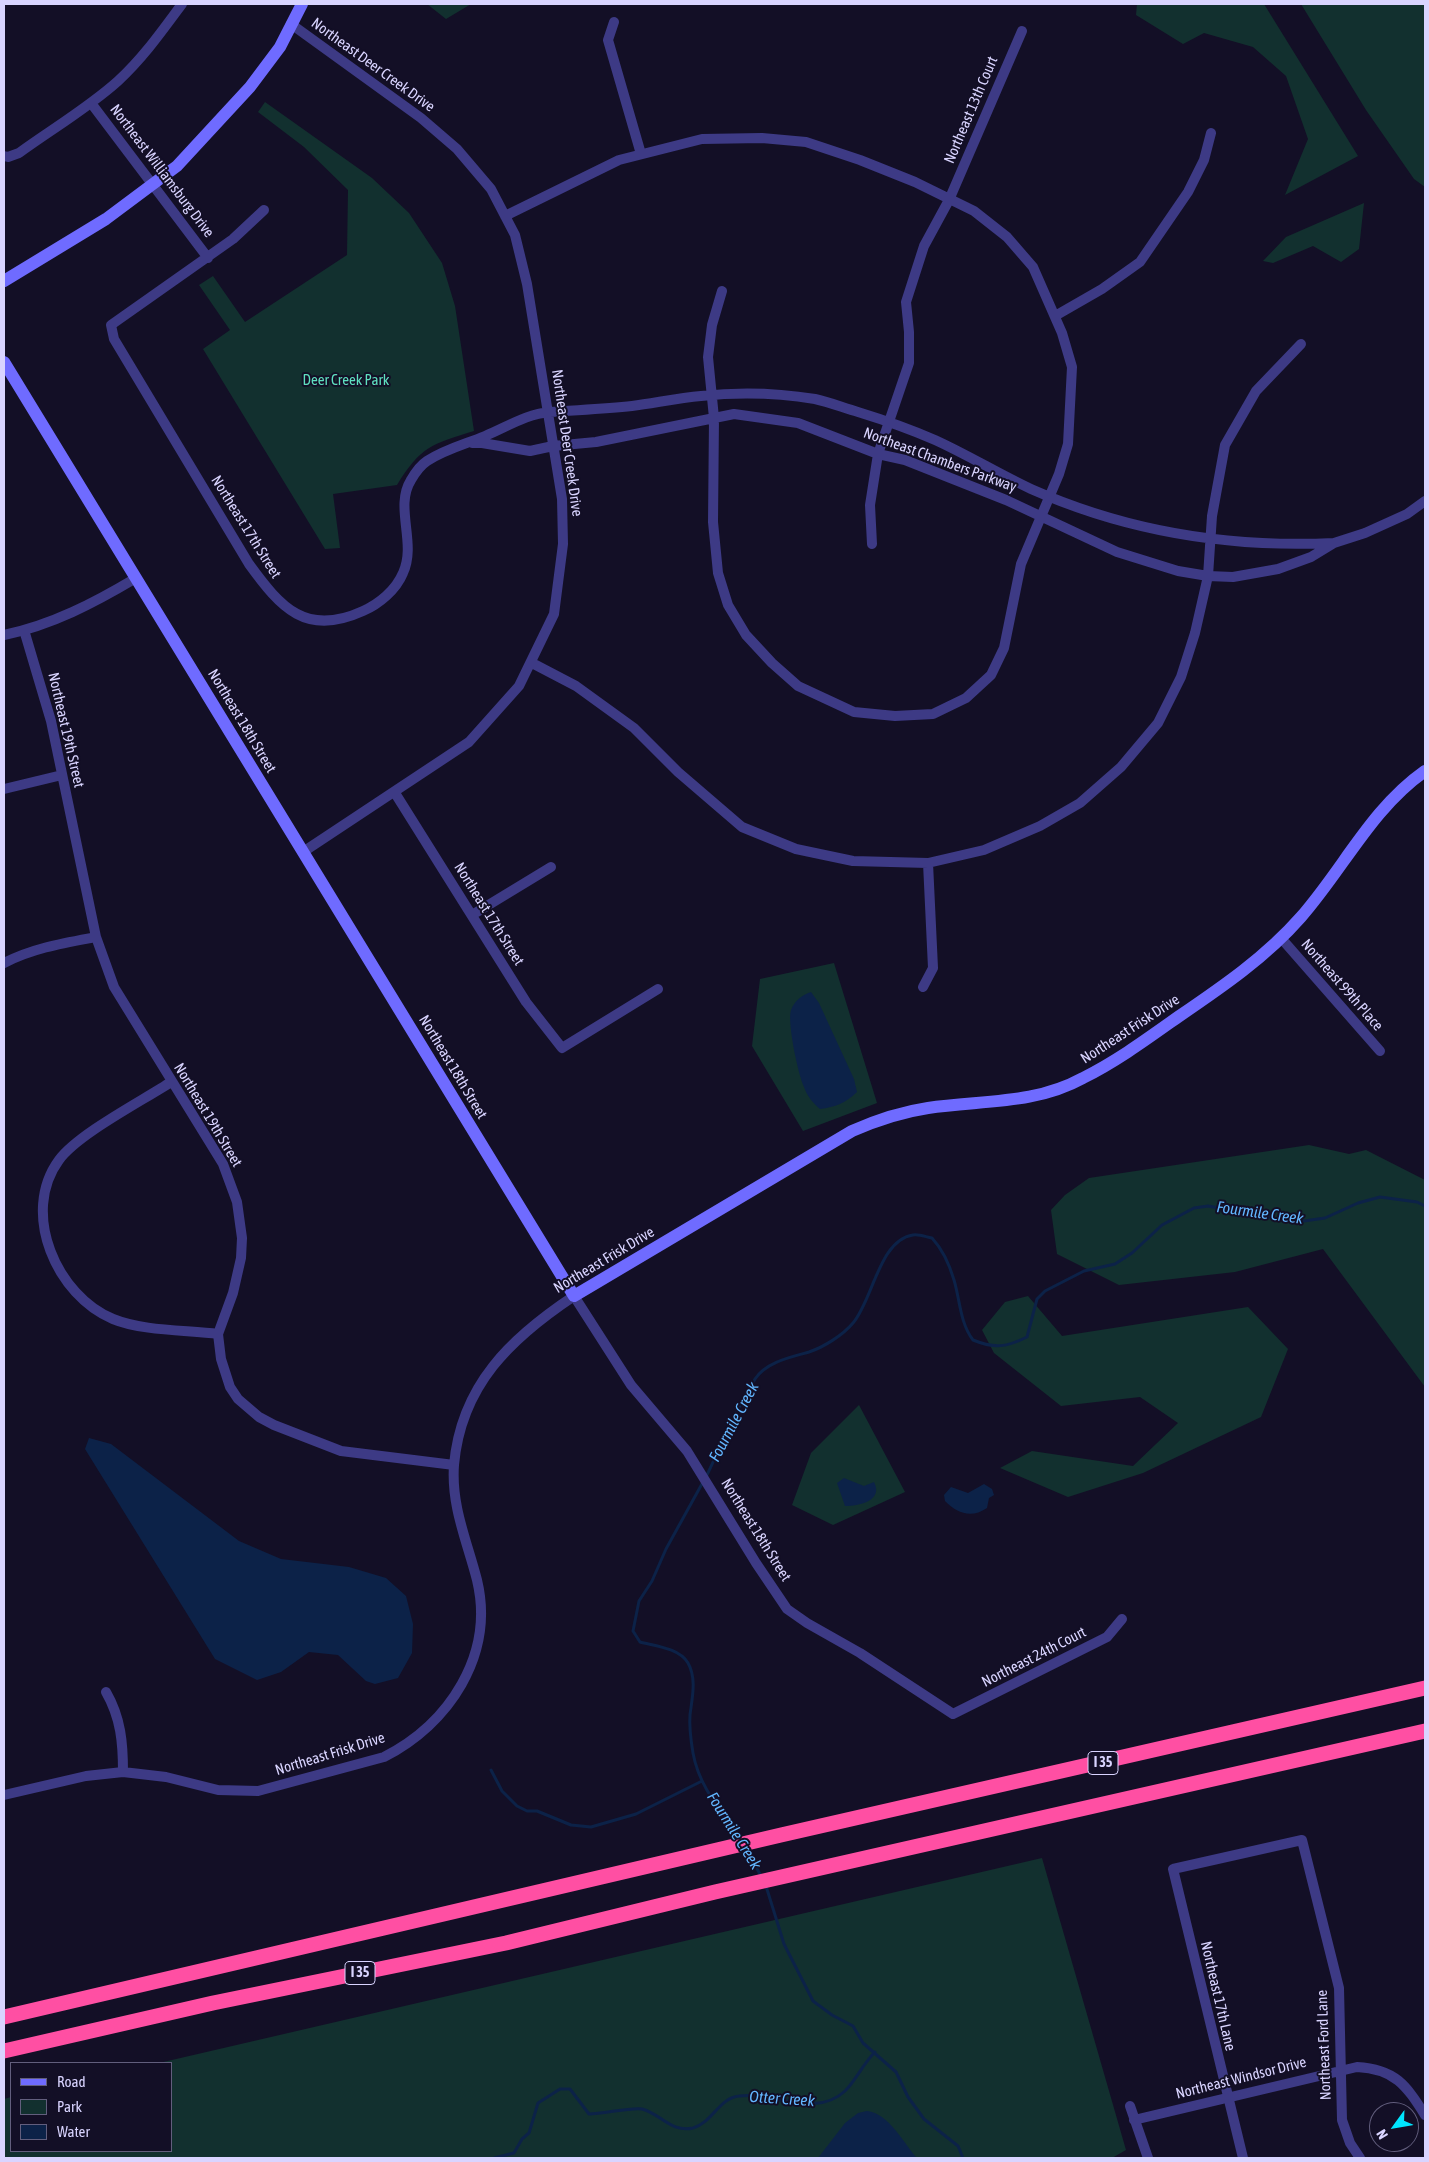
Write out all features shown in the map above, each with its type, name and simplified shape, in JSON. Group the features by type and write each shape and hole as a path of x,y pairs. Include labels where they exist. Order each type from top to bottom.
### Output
{"highway":[{"name":"I 35","path":"4,2017 781,1835 1425,1688"},
{"name":"I 35","path":"4,2051 204,2005 506,1943 715,1892 802,1874 1425,1731"}],"street":[{"path":"4,156 8,157 19,152 91,103 118,81 150,48 182,4"},
{"path":"4,281 106,218 177,166 250,87 280,47 302,4"},
{"path":"614,22 608,40 641,154"},
{"name":"Northeast Deer Creek Drive","path":"291,24 421,118 457,149 491,190 515,235 527,284 562,499 564,544 554,614 532,663 519,686 469,742 395,793 303,852"},
{"name":"Northeast 13th Court","path":"878,454 909,363 909,332 906,302 924,246 949,200 1022,31"},
{"name":"Northeast Williamsburg Drive","path":"91,103 208,258"},
{"path":"1056,316 1140,262 1188,192 1204,160 1211,133"},
{"path":"505,216 619,160 702,139 762,138 806,142 896,174 974,211 1007,237 1033,267 1056,316 1069,358 1071,375 1068,444 1059,474 1048,495 1021,564 1004,648 991,674 966,698 933,714 895,716 854,712 798,686 772,663 746,634 728,605 718,572 713,522 714,418 709,349 712,324 722,292"},
{"path":"208,258 233,239 264,210"},
{"name":"Northeast 17th Street","path":"208,258 111,325 114,339 249,564 273,597 295,614 316,622 344,620 372,607 391,591 404,572 409,541 404,498 409,482 424,463 445,451 466,444 526,416 548,412"},
{"path":"532,663 576,686 634,728 678,772 742,827 796,849 853,861 928,863 984,850 1040,826 1080,802 1122,767 1158,723 1181,676 1195,633 1208,576 1209,538 1218,475 1225,445 1256,392 1301,344"},
{"name":"Northeast 18th Street","path":"4,362 574,1296 631,1385 687,1451 730,1517 756,1563 787,1609 807,1624 860,1653 953,1714"},
{"name":"Northeast Chambers Parkway","path":"548,412 637,406 711,395 763,394 818,400 890,423 936,441 1048,495 1128,524 1159,532 1269,544 1334,543"},
{"name":"Northeast Chambers Parkway","path":"553,446 596,442 734,414 798,423 878,454 906,460 1041,515 1118,552 1178,571 1208,576 1233,577 1278,569 1311,557 1334,543 1365,534 1406,514 1425,502"},
{"name":"Northeast 17th Street","path":"466,444 482,443 530,451 553,446"},
{"path":"872,544 870,505 878,454"},
{"path":"4,635 24,630 77,610 136,578"},
{"name":"Northeast 19th Street","path":"24,630 51,721 96,937 114,987 223,1164 241,1220 242,1238 239,1271 218,1334 221,1359 230,1387 238,1399 259,1417 274,1426 341,1451 454,1465"},
{"name":"Northeast Frisk Drive","path":"4,1795 86,1776 123,1772 166,1777 218,1790 258,1792 384,1757 400,1749 427,1730 453,1700 464,1681 474,1655 480,1629 480,1595 459,1524 454,1465 468,1410 486,1375 497,1360 524,1332 574,1296 844,1136 873,1121 894,1114 929,1108 1028,1098 1080,1080 1116,1060 1233,980 1281,938 1331,881 1379,812 1398,792 1425,771"},
{"path":"4,789 62,775"},
{"name":"Northeast 17th Street","path":"395,793 526,1002 562,1048 658,989"},
{"path":"923,987 933,968 928,863"},
{"path":"472,915 551,867"},
{"path":"4,963 24,953 48,946 96,937"},
{"name":"Northeast 99th Place","path":"1281,938 1380,1051"},
{"path":"171,1082 86,1136 59,1159 48,1181 42,1202 44,1232 53,1256 79,1296 101,1313 114,1320 137,1325 218,1334"},
{"name":"Northeast 24th Court","path":"953,1714 1107,1637 1122,1619"},
{"path":"106,1692 114,1708 121,1730 123,1772"},
{"name":"Northeast Ford Lane","path":"1173,1869 1302,1840 1339,1988 1342,2120 1350,2143 1360,2158"},
{"name":"Northeast 17th Lane","path":"1173,1869 1226,2096 1243,2158"},
{"name":"Northeast Windsor Drive","path":"1134,2120 1226,2096 1357,2067 1375,2068 1392,2075 1408,2088 1425,2115"},
{"path":"1130,2106 1148,2158"}],"green space":[{"path":"427,4 471,4 446,19"},
{"path":"1137,4 1264,4 1358,156 1285,195 1308,139 1286,76 1253,47 1204,33 1183,44 1136,15"},
{"path":"1301,4 1425,4 1425,187 1414,179 1366,110"},
{"name":"Deer Creek Park","path":"265,102 372,178 409,213 442,263 455,306 474,431 448,439 429,448 413,462 397,485 333,494 340,548 325,549 203,349 230,330 199,285 213,276 245,322 347,255 348,190 304,147 258,112"},
{"path":"1364,203 1359,249 1341,262 1313,246 1273,263 1263,261 1286,237"},
{"path":"834,963 877,1103 803,1131 752,1046 760,979"},
{"path":"1309,1145 1349,1154 1366,1150 1425,1180 1425,1387 1323,1249 1235,1272 1119,1285 1057,1254 1051,1210 1065,1195 1089,1178"},
{"path":"1028,1296 1062,1336 1248,1307 1288,1349 1261,1417 1143,1473 1068,1497 1000,1468 1032,1451 1133,1466 1178,1423 1140,1397 1061,1406 994,1353 982,1330 1005,1302"},
{"path":"859,1405 905,1492 833,1525 792,1505 811,1453"},
{"path":"1042,1858 1126,2150 1112,2158 4,2158 4,2099 10,2097 10,2152 172,2152 172,2062 163,2062"}],"water":[{"path":"811,992 819,1003 854,1079 857,1092 840,1104 820,1109 805,1090 796,1060 790,1025 793,1006 799,998"},
{"path":"89,1438 111,1444 239,1541 281,1559 349,1567 386,1578 406,1596 413,1624 412,1653 398,1678 375,1684 366,1681 338,1655 309,1652 281,1672 257,1680 215,1659 85,1449"},
{"path":"844,1478 864,1486 874,1482 876,1494 873,1498 863,1503 845,1506 837,1483"},
{"path":"984,1484 992,1489 994,1495 989,1498 987,1508 981,1511 970,1514 964,1513 954,1509 945,1501 944,1495 951,1487 968,1493"},
{"path":"867,2111 875,2113 889,2123 917,2158 818,2158 845,2123 858,2113"}],"waterway":[{"name":"Fourmile Creek","path":"706,1477 729,1427 755,1379 772,1364 821,1347 839,1336 849,1327 860,1313 884,1259 901,1239 913,1235 932,1238 950,1268 965,1326 973,1340 988,1345 1001,1346 1027,1337 1037,1299 1045,1291 1084,1271 1115,1264 1132,1253 1162,1225 1194,1208 1208,1206 1284,1220 1304,1221 1325,1218 1358,1203 1380,1197 1417,1202 1425,1206"},
{"name":"Fourmile Creek","path":"703,1482 666,1549 652,1581 639,1601 633,1631 640,1642 673,1651 688,1663 693,1682 690,1734 696,1765 712,1799 740,1839"},
{"path":"491,1770 502,1791 517,1806 527,1811 537,1811 571,1825 591,1827 636,1814 702,1781"},
{"name":"Fourmile Creek","path":"746,1849 761,1876"},
{"name":"Fourmile Creek","path":"766,1886 784,1944 813,2001 832,2015 853,2026 863,2043 896,2072 908,2097 924,2119 958,2146 963,2158"},
{"name":"Otter Creek","path":"494,2158 514,2153 522,2139 529,2133 538,2103 560,2089 570,2089 589,2114 642,2109 649,2111 672,2126 685,2129 700,2125 726,2101 739,2096 752,2095 807,2104 821,2103 833,2099 849,2087 875,2052"}]}
